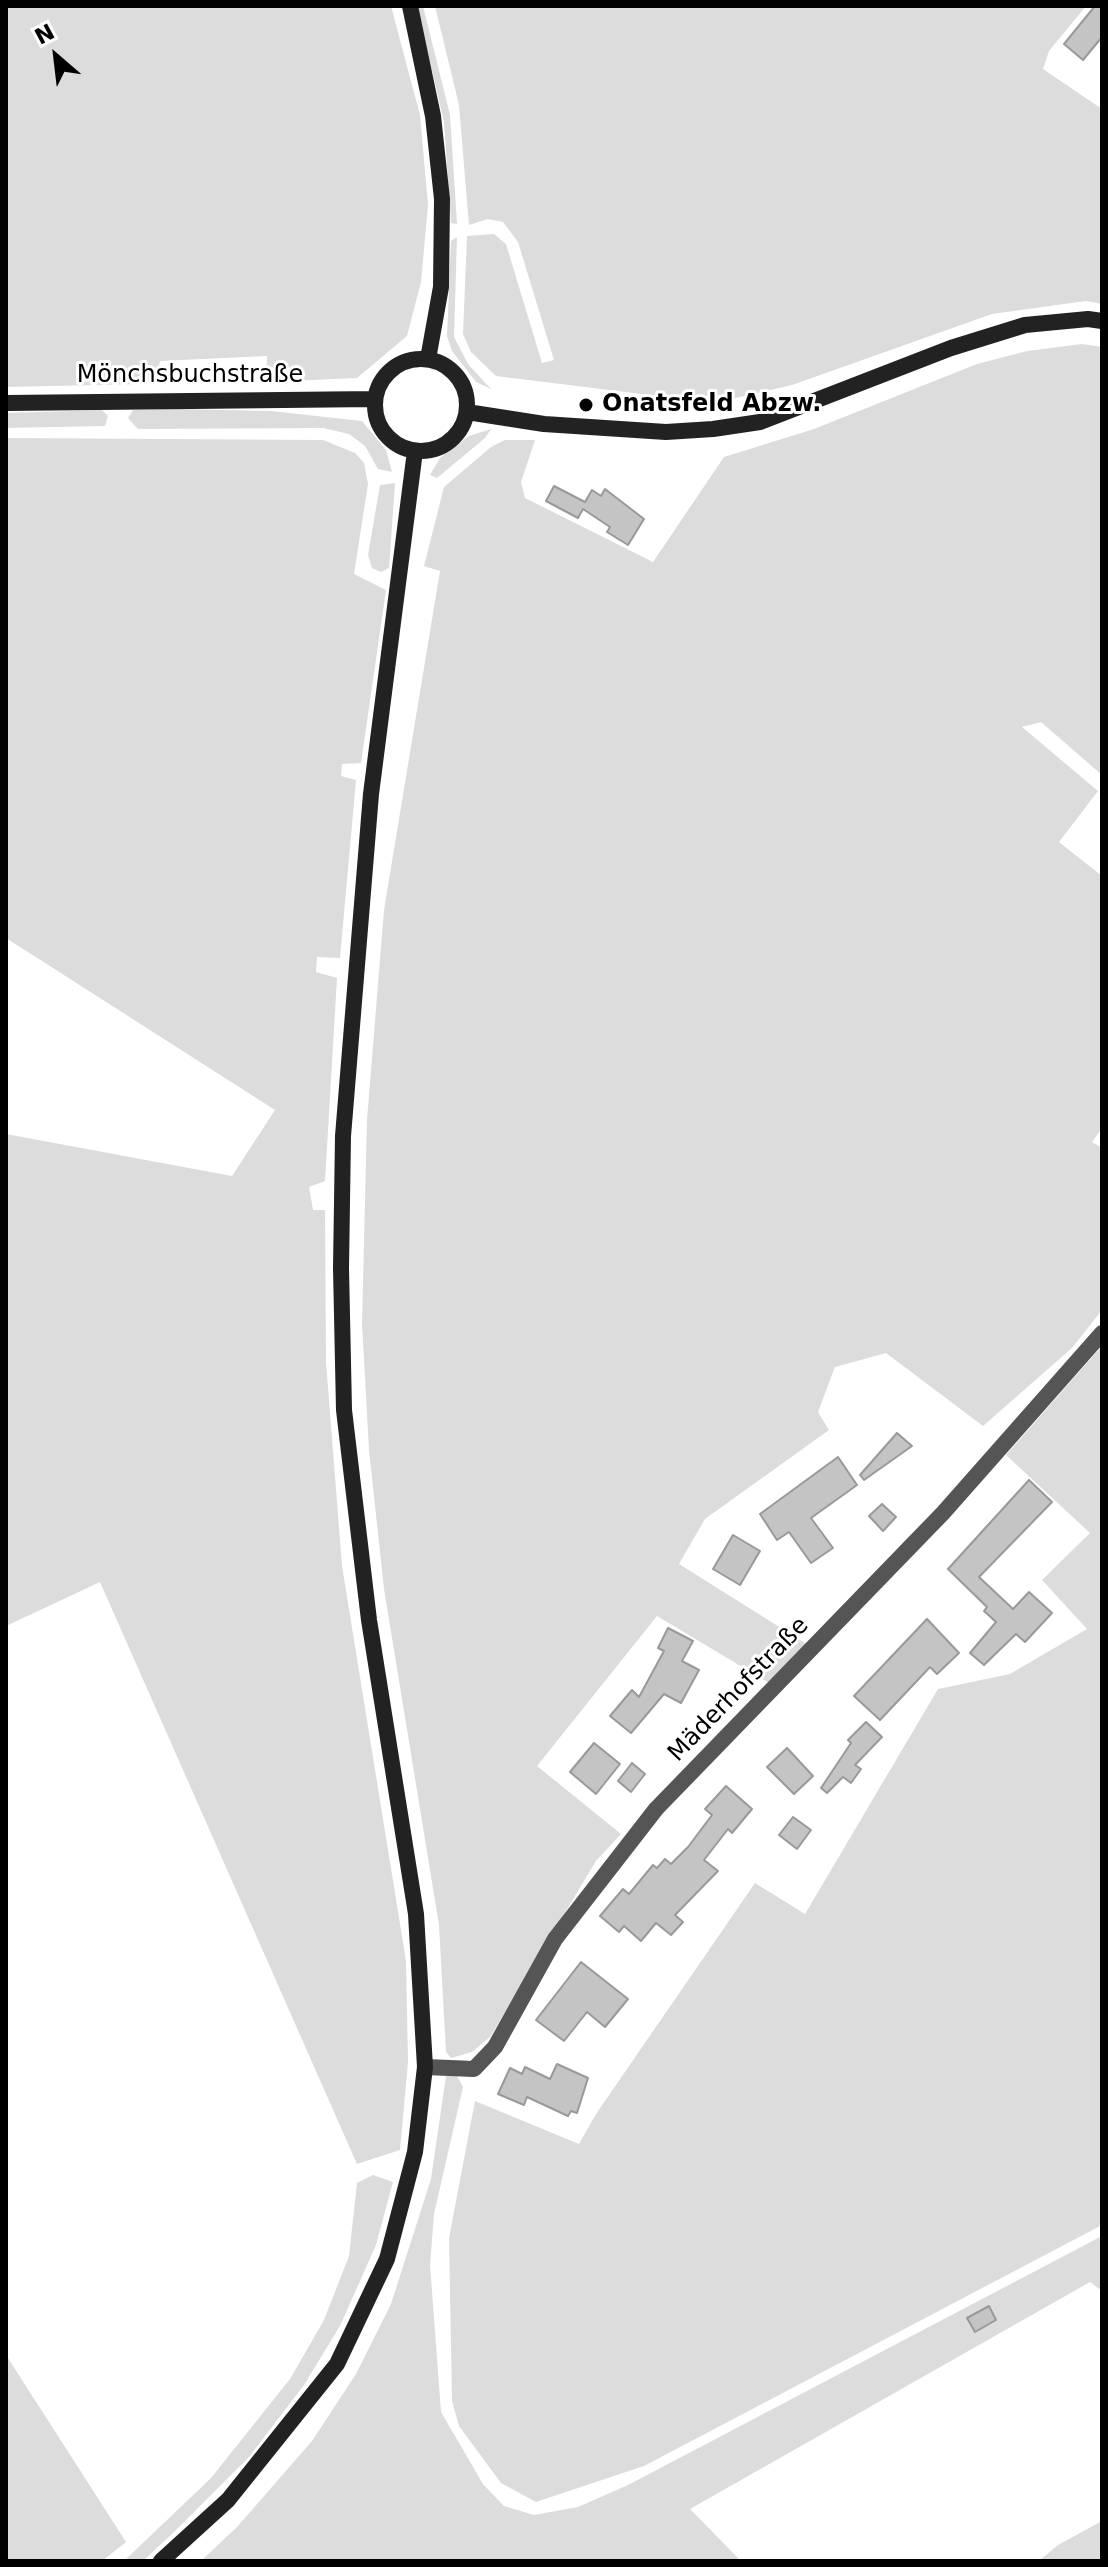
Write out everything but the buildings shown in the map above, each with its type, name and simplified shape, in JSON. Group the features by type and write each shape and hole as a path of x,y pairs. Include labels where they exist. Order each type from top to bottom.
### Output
{"street":[{"path":"410,6 433,116 442,199 441,287 428,359"},
{"path":"467,412 549,424 666,432 713,429 760,422 951,348 1025,325 1088,319 1102,321"},
{"path":"428,359 442,364 463,384 467,412 455,438 429,451 415,451 389,439 376,414 375,399 380,385 400,365 428,359"},
{"name":"Mönchsbuchstraße","path":"6,403 375,399"},
{"path":"161,2561 228,2500 337,2364 387,2259 415,2152 425,2067 416,1914 369,1620 344,1410 341,1268 343,1136 371,794 415,451"},
{"name":"Mäderhofstraße","path":"425,2067 474,2069 495,2047 555,1939 656,1809 943,1513 1102,1333"}],"shaded area":[{"path":"6,6 391,6 420,115 428,205 421,282 407,336 357,378 266,382 267,356 160,361 157,377 143,384 6,387"},
{"path":"417,6 423,6 450,115 457,224 451,223 444,122"},
{"path":"435,6 1086,6 1049,51 1043,69 1102,109 1102,304 1086,301 992,314 792,385 714,403 496,376 471,352 463,334 467,236 494,234 506,244 542,363 554,360 518,242 503,222 488,219 469,225 459,105"},
{"path":"457,237 454,337 468,364 491,389 476,382 452,351 447,336 451,241"},
{"path":"1082,344 1102,347 1102,775 1041,722 1022,727 1098,791 1059,842 1102,876 1102,1128 1092,1142 1102,1148 1102,1310 1072,1348 983,1426 886,1353 835,1367 818,1412 829,1430 705,1519 679,1564 808,1645 769,1683 657,1616 537,1766 621,1834 596,1861 490,2037 472,2052 451,2058 446,2052 439,1925 384,1589 369,1450 362,1323 367,1120 384,910 440,571 424,566 444,487 491,447 505,440 535,440 521,482 525,498 653,562 724,457 814,429 977,364 1027,351"},
{"path":"102,410 108,416 105,426 6,428 6,413"},
{"path":"133,410 271,411 362,421 386,450 392,472 378,469 365,446 349,434 323,428 138,429 128,418"},
{"path":"491,429 485,438 437,478 430,475 440,458 469,436"},
{"path":"6,438 323,440 355,453 364,463 368,484 354,574 386,590 361,763 342,764 341,776 356,780 340,958 317,957 316,972 337,978 325,1181 309,1187 313,1210 325,1210 326,1362 342,1566 406,1961 408,2062 400,2150 357,2164 100,1582 6,1626 6,1134 232,1176 275,1110 6,938"},
{"path":"395,483 389,568 381,572 372,568 368,555 380,485"},
{"path":"1102,1346 1102,2225 644,2466 536,2502 501,2483 459,2426 452,2401 449,2238 475,2101 579,2144 596,2114 755,1883 805,1914 938,1689 1010,1674 1087,1629 1042,1580 1090,1533 1006,1455"},
{"path":"446,2076 457,2076 463,2087 434,2214 430,2265 441,2412 483,2484 504,2506 534,2515 578,2507 628,2485 1102,2236 1102,2291 1090,2282 690,2509 741,2561 201,2561 237,2527 312,2441 356,2374 391,2304 431,2179"},
{"path":"373,2175 393,2182 376,2245 340,2326 304,2385 249,2457 174,2532 143,2561 124,2561 211,2478 290,2379 324,2320 349,2256 357,2183"},
{"path":"6,2355 126,2542 102,2561 6,2561"},
{"path":"1102,2521 1102,2561 1039,2561 1058,2545"}],"place":[{"name":"Onatsfeld Abzw.","path":"586,405"}]}
